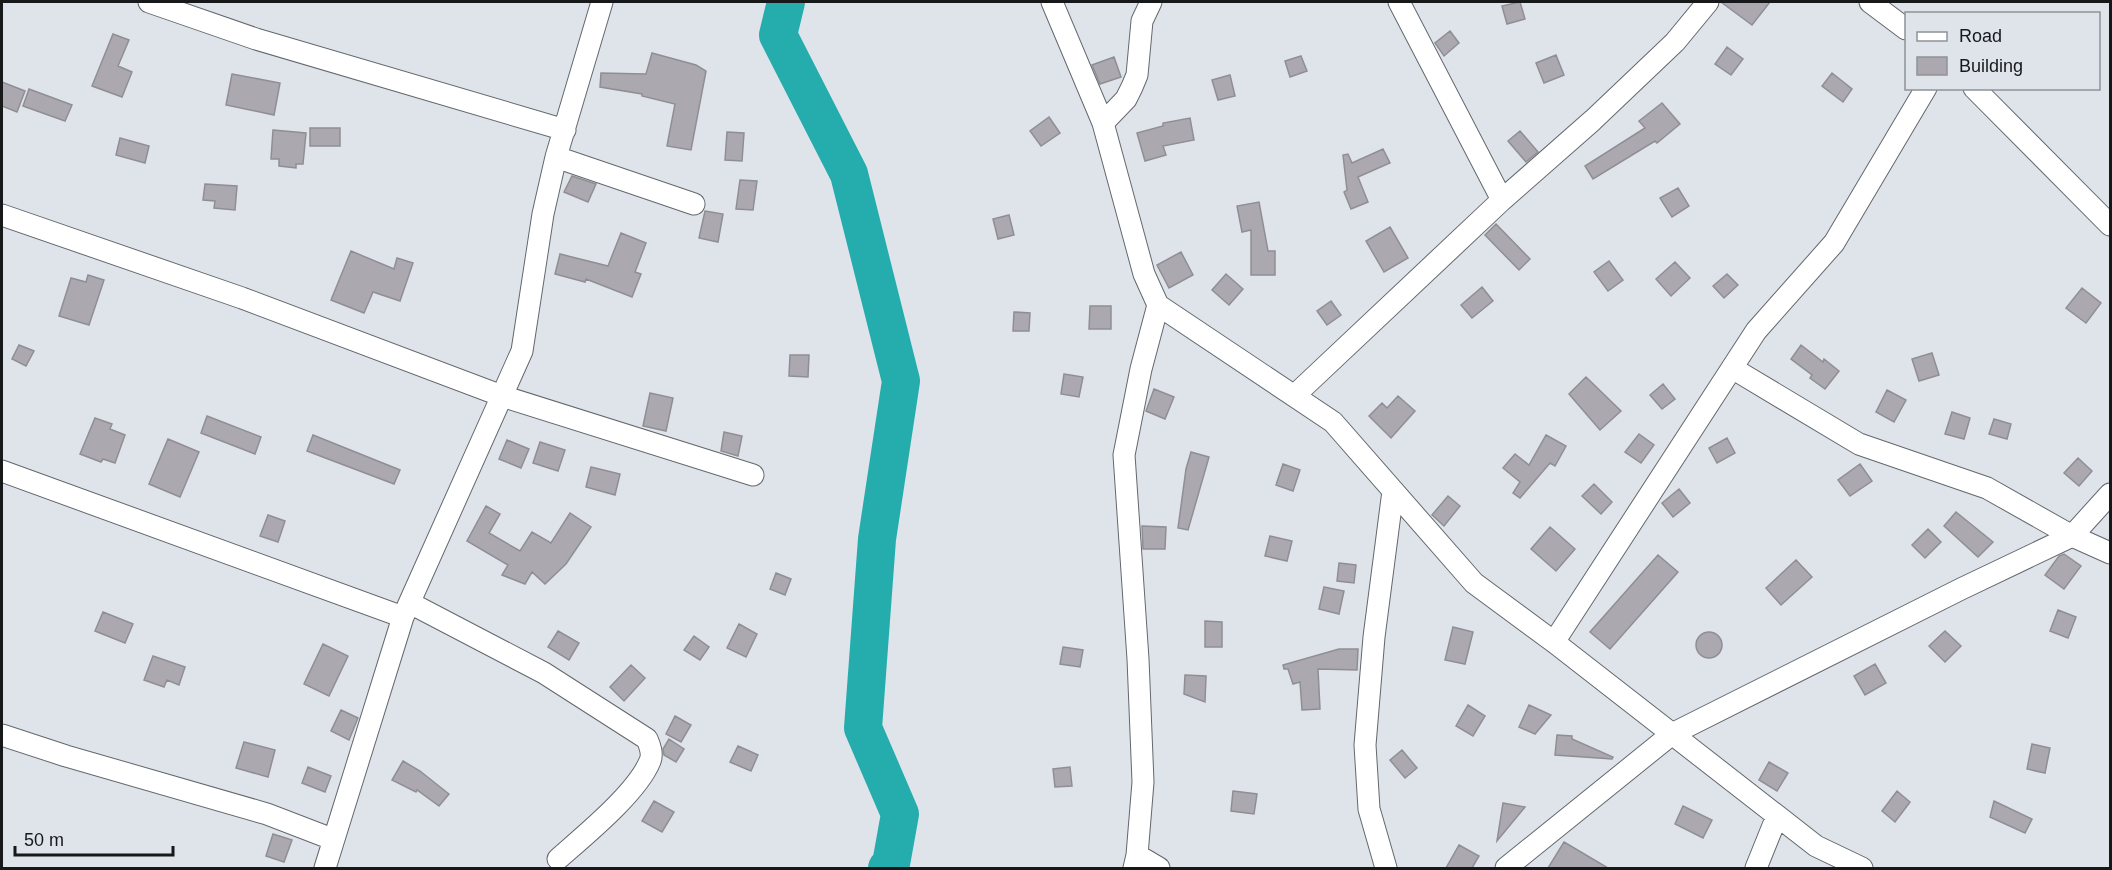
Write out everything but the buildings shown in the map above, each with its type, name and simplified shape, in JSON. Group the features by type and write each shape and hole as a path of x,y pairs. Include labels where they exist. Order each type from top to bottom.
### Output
{"street":[{"path":"149,2 256,39 565,130"},
{"path":"325,868 332,839 406,610 522,351 543,214 556,158 602,2"},
{"path":"1052,2 1103,123 1144,274 1158,304 1332,422 1474,583 1554,642 1816,846 1862,868"},
{"path":"1103,123 1126,99 1137,75 1142,21 1150,2"},
{"path":"1399,2 1502,200"},
{"path":"1295,395 1502,200 1593,120 1675,42 1708,2"},
{"path":"1870,2 1905,28"},
{"path":"1554,642 1756,331 1834,243 1925,90"},
{"path":"1976,90 2110,225"},
{"path":"556,158 694,204"},
{"path":"2,215 242,298 502,396 753,475"},
{"path":"1158,304 1124,455 1138,659 1143,782 1136,862 1159,868"},
{"path":"1732,368 1859,444 1987,488 2072,536 2110,553"},
{"path":"2,471 406,610 544,674 647,739 651,748 650,760 634,785 599,822 558,859"},
{"path":"1386,868 1369,809 1365,745 1374,637 1393,491"},
{"path":"1506,868 1672,734 2072,536 2110,494"},
{"path":"2,735 66,756 267,814 332,839"},
{"path":"1756,868 1777,816"}],"waterway":[{"path":"786,2 778,35 849,174 901,381 877,539 863,728 900,814 891,864 887,868"}]}
